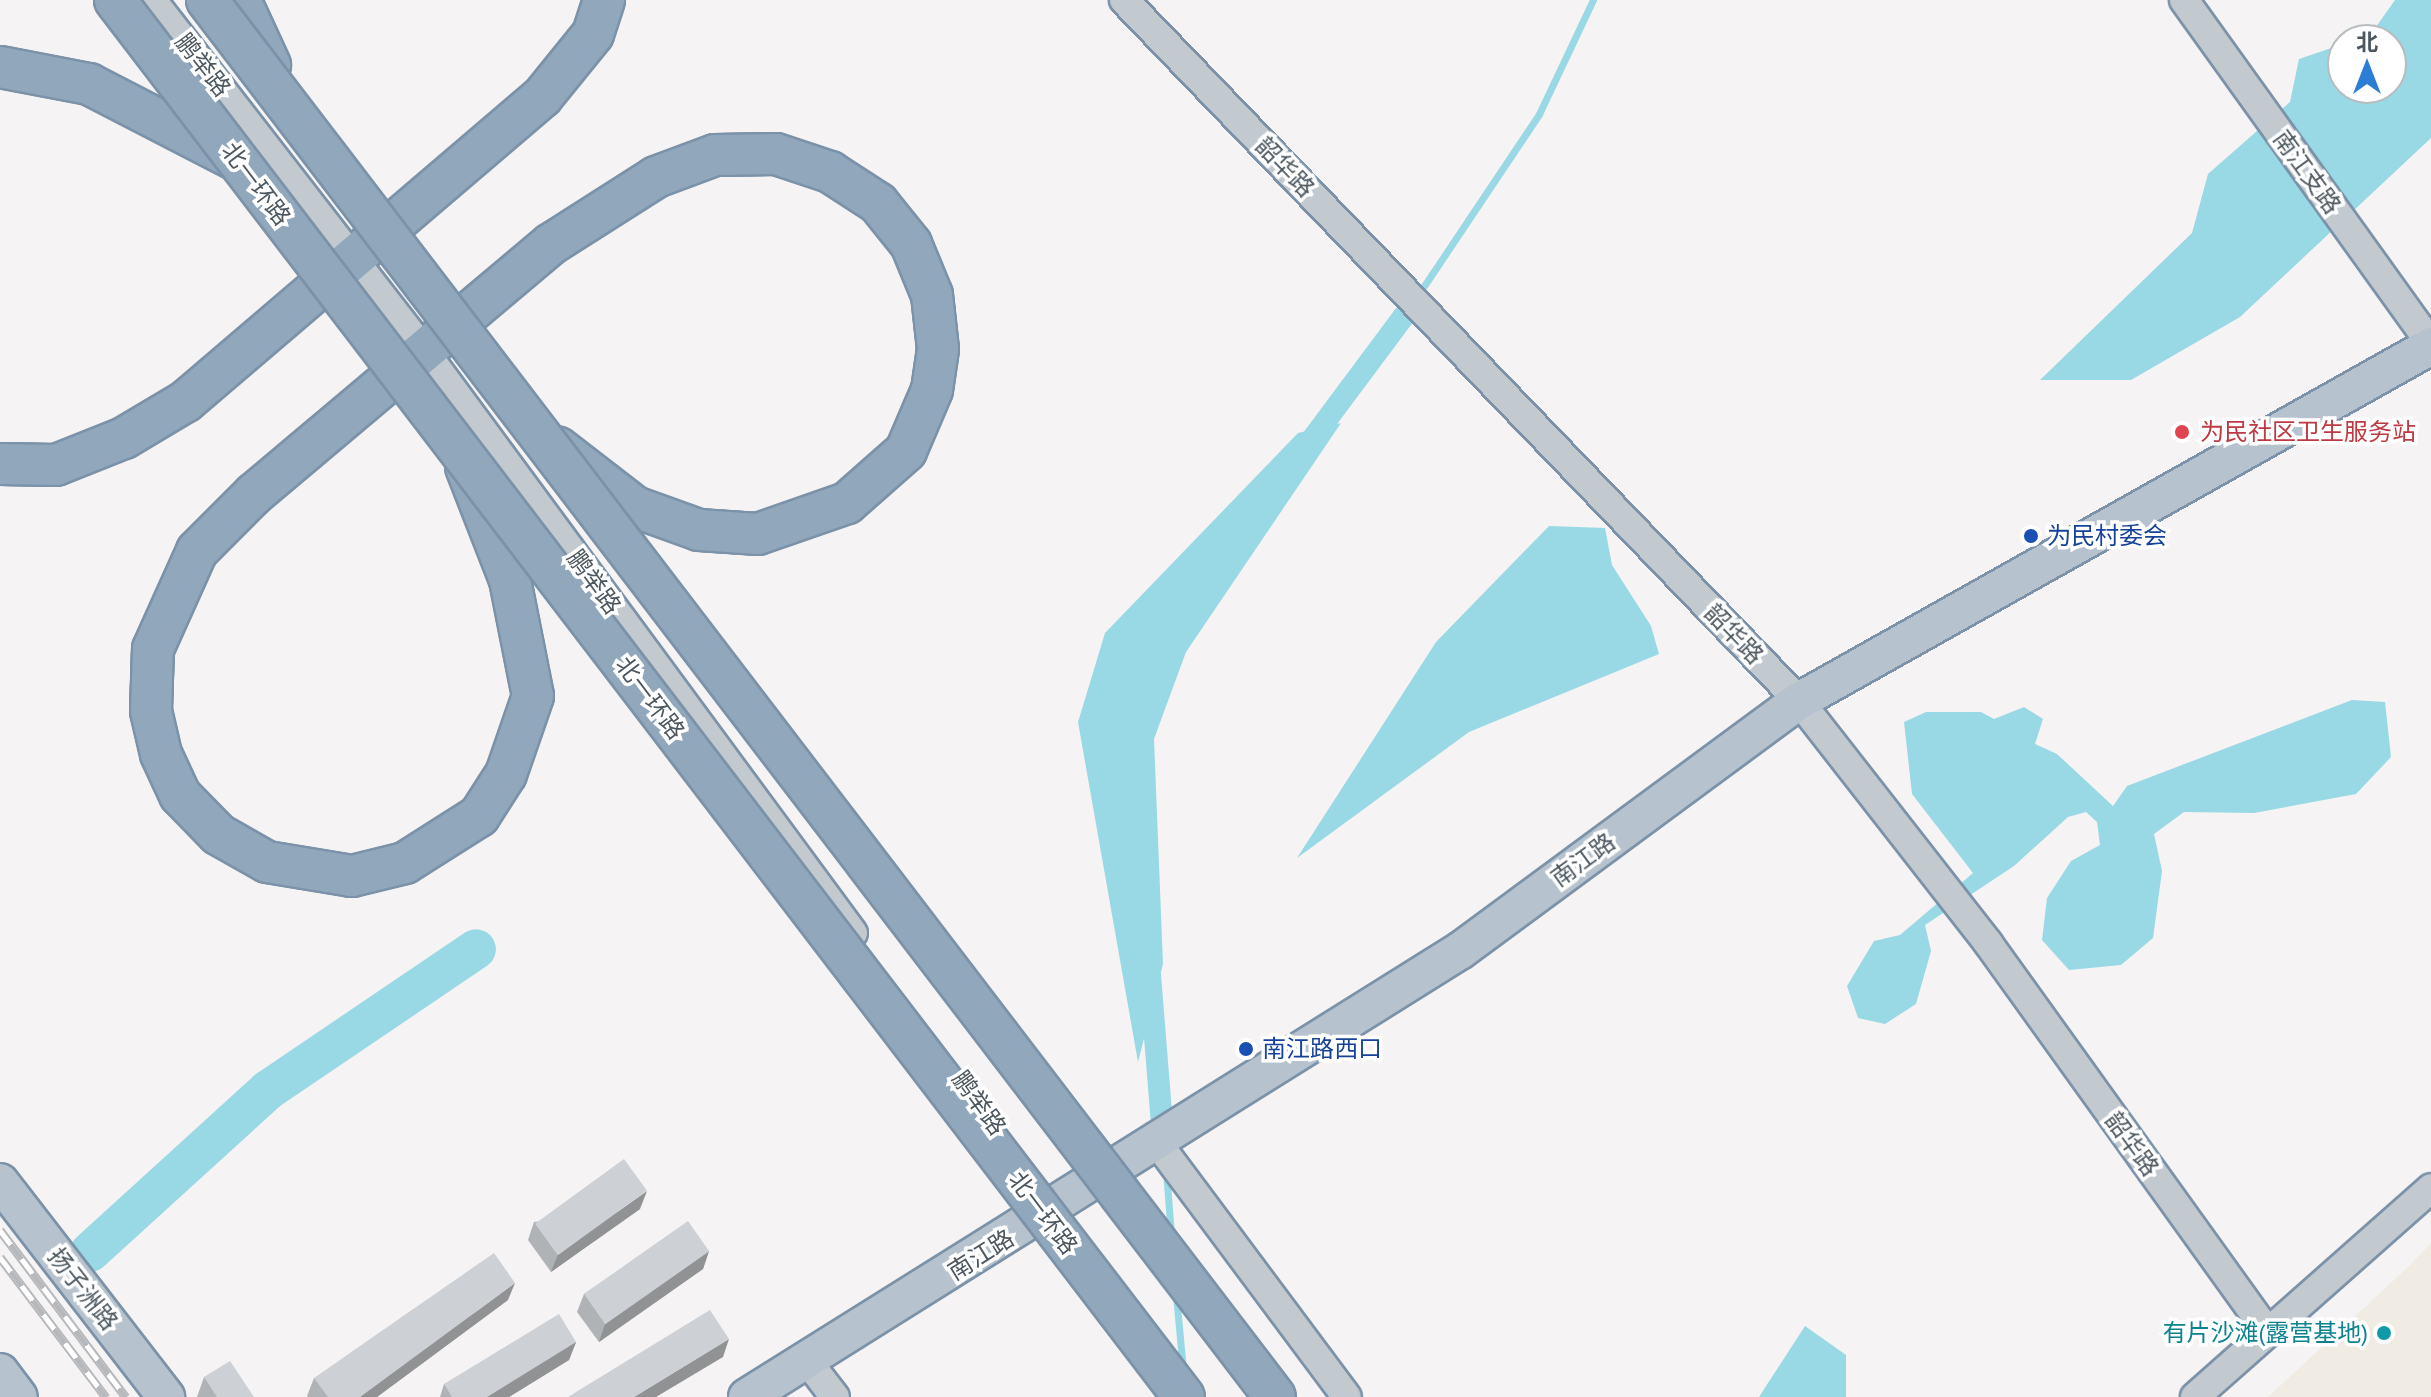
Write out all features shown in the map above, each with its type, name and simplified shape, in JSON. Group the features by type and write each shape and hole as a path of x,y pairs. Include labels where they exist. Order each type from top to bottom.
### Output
{"highway":[{"name":"北一环路","path":"115,0 1184,1397"},
{"path":"207,0 1275,1397"},
{"path":"240,0 296,114"},
{"path":"0,464 56,465 124,438 186,401 542,97 593,34 604,0"},
{"path":"0,67 89,84 240,162"},
{"path":"459,448 510,580 529,649 533,696 506,774 479,816 405,863 352,876 267,862 218,834 180,795 151,711 153,649 197,551 551,244 656,177 715,155 776,154 830,172 878,203 911,244 932,295 938,349 917,427 883,476 847,503 758,534 699,530 635,507 541,435"}],"main road":[{"name":"南江路","path":"747,1397 1159,1145 1461,950 1799,701 2431,345"},
{"name":"扬子洲路","path":"0,1182 166,1397"},
{"path":"0,1372 19,1397"}],"street":[{"name":"鹏举路","path":"152,0 424,351 1056,1208"},
{"name":"韶华路","path":"1124,0 1799,701 1988,943 2268,1333"},
{"name":"南江支路","path":"2184,0 2431,345"},
{"path":"1159,1145 1347,1397"},
{"path":"2195,1397 2431,1188"},
{"path":"808,1362 835,1397"}],"sand":[{"name":"有片沙滩(露营基地)","path":"2431,1243 2431,1397 2268,1397 2407,1268"}],"water":[{"path":"2395,0 2431,0 2431,138 2240,317 2131,380 2040,380 2192,233 2208,174 2290,102 2299,59 2327,49 2327,104 2407,104 2407,24 2378,24"},
{"path":"1341,423 1186,652 1154,739 1163,964 1138,1062 1078,722 1105,633 1298,433"},
{"path":"1549,526 1605,528 1612,565 1651,626 1659,654 1469,732 1297,858 1436,642"},
{"path":"2352,700 2385,702 2391,757 2356,794 2254,813 2184,812 2154,834 2162,871 2153,938 2121,965 2069,970 2042,940 2047,898 2071,861 2100,845 2097,822 2086,812 2068,817 2014,866 1925,925 1931,951 1916,1004 1885,1024 1858,1018 1847,986 1874,941 1900,935 1973,873 1912,794 1904,722 1926,712 1981,712 1994,719 2024,707 2043,719 2035,744 2057,754 2113,806 2127,786"},
{"path":"1805,1326 1846,1355 1846,1397 1759,1397"}],"building":[{"path":"624,1159 647,1191 558,1255 535,1224"},
{"path":"688,1221 709,1251 605,1324 584,1294"},
{"path":"494,1253 515,1283 360,1397 328,1397 314,1378"},
{"path":"710,1310 729,1339 634,1397 568,1397"},
{"path":"559,1314 576,1342 487,1397 452,1397 444,1384"},
{"path":"230,1361 254,1397 217,1397 204,1377"}],"waterway":[{"path":"1424,286 1539,114 1593,0"},
{"path":"1304,450 1404,316"},
{"path":"90,1252 268,1090 476,949"},
{"path":"1150,975 1162,1123"},
{"path":"1166,1171 1171,1235"},
{"path":"1176,1295 1183,1370"}],"railway":[{"path":"0,1230 126,1397"},
{"path":"0,1257 106,1397"}],"place":[{"name":"为民社区卫生服务站","path":"2182,432"},
{"name":"为民村委会","path":"2031,536"},
{"name":"南江路西口","path":"1246,1049"},
{"name":"有片沙滩(露营基地)","path":"2384,1333"}]}
